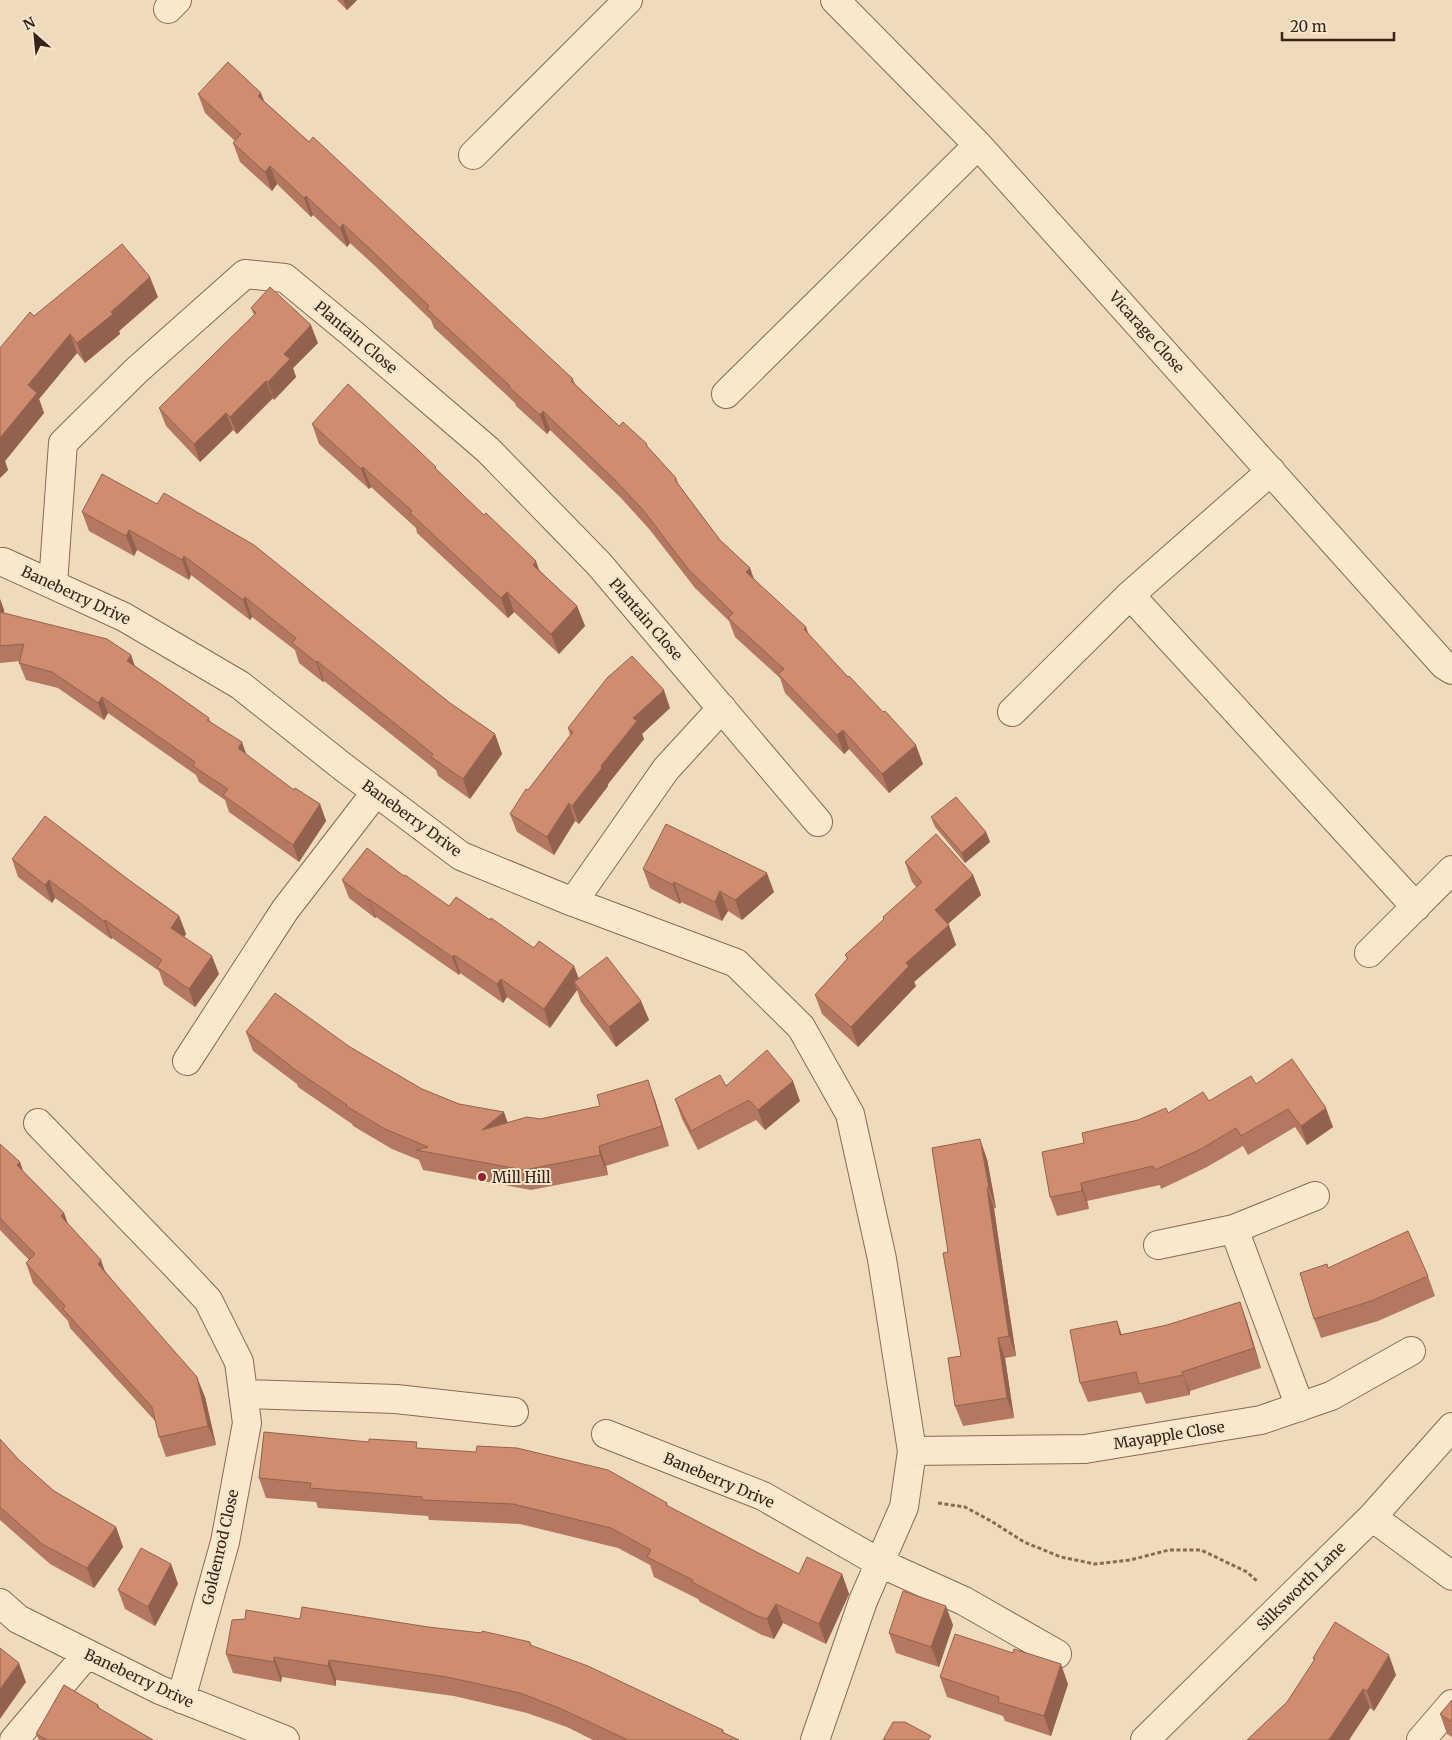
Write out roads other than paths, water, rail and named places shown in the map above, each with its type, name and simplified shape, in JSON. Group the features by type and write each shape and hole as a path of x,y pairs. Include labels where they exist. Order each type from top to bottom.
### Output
{"street":[{"path":"473,156 628,0"},
{"name":"Vicarage Close","path":"835,0 978,145 1444,665 1452,670"},
{"path":"726,394 978,145"},
{"name":"Plantain Close","path":"53,584 63,443 137,370 245,274 284,278 354,335 488,450 599,564 818,822"},
{"path":"1012,712 1130,595 1271,471"},
{"name":"Baneberry Drive","path":"0,562 124,617 240,685 376,792 462,856 573,902 736,962 801,1027 850,1114 882,1259 912,1451 904,1507 863,1601 815,1740"},
{"path":"1130,595 1416,907"},
{"path":"573,902 666,769 722,708"},
{"path":"187,1061 285,910 376,792"},
{"path":"1369,953 1452,870"},
{"name":"Goldenrod Close","path":"38,1123 208,1300 239,1362 247,1423 224,1542 180,1699"},
{"path":"1158,1245 1234,1228 1315,1196"},
{"path":"1234,1228 1300,1407"},
{"name":"Mayapple Close","path":"912,1451 1085,1449 1261,1420 1331,1396 1411,1351"},
{"path":"243,1394 396,1399 514,1412"},
{"name":"Silksworth Lane","path":"1145,1740 1372,1517 1452,1427"},
{"name":"Baneberry Drive","path":"606,1434 763,1496 880,1563 964,1601 1056,1654"},
{"path":"1372,1517 1452,1576"},
{"name":"Baneberry Drive","path":"0,1603 18,1619 160,1690 286,1740"},
{"path":"14,1740 87,1654"},
{"path":"1421,1740 1452,1704"}],"place":[{"name":"Mill Hill","path":"482,1177"}]}
